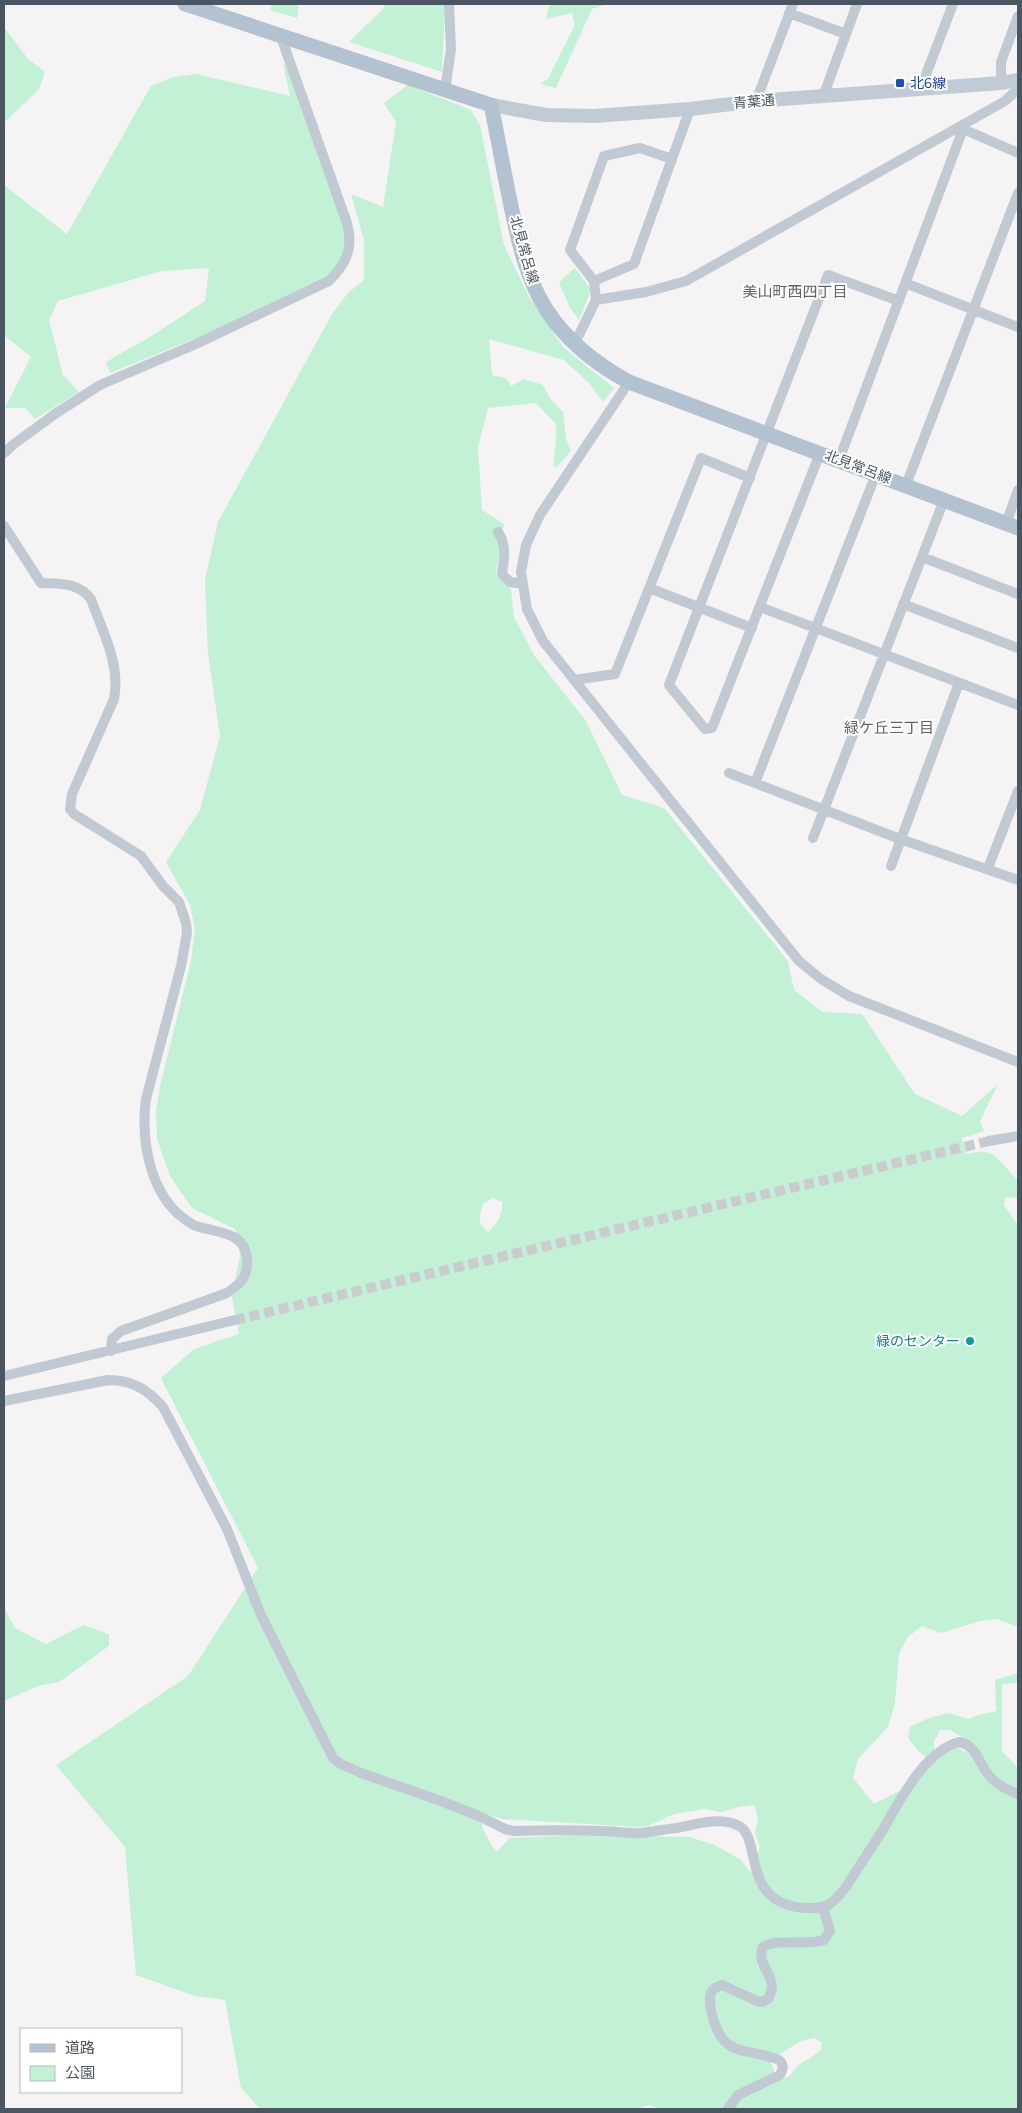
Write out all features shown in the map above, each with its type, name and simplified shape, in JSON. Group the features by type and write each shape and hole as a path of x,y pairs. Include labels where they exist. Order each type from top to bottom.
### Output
{"main road":[{"path":"185,4 491,105"},
{"name":"北見常呂線","path":"491,105 516,228 526,265 542,303 555,322 596,361 629,382 1012,526"}],"street":[{"path":"445,90 451,49 449,4"},
{"path":"823,97 857,4"},
{"path":"920,90 953,4"},
{"path":"756,101 791,8 846,34"},
{"path":"1001,83 1001,62 1018,16"},
{"path":"4,454 14,444 55,414 100,385 196,344 329,281 345,263 350,233 280,36"},
{"name":"青葉通","path":"491,105 546,115 594,116 690,109 756,101 920,90 1018,80"},
{"path":"596,300 646,292 686,281 962,127 1005,101 1018,89"},
{"path":"594,281 634,264 690,109"},
{"path":"962,127 1018,153"},
{"path":"839,460 962,127"},
{"path":"575,343 596,300 594,281 570,250 604,156 640,148 672,159"},
{"path":"906,486 1018,193"},
{"path":"820,453 712,728 705,729 669,685 828,274 899,301"},
{"path":"905,283 1018,327"},
{"path":"629,382 540,515 526,545 521,572 527,609 543,641 799,961 821,979 849,996 1018,1062"},
{"path":"574,680 615,674 700,458 750,478"},
{"path":"755,783 876,474"},
{"path":"1012,526 1018,490"},
{"path":"813,838 944,500"},
{"path":"4,526 40,583 72,585 84,590 91,599 114,662 116,688 114,699 72,794 70,809 74,814 141,856 163,886 179,902 186,923 187,933 182,966 146,1099 144,1118 147,1146 156,1180 177,1213 194,1226 222,1231 241,1241 247,1254 248,1265 245,1277 242,1282 227,1294 121,1332 112,1339 111,1351"},
{"path":"498,532 504,541 505,554 502,574 510,582 523,584"},
{"path":"922,557 1018,594"},
{"path":"649,588 752,628"},
{"path":"903,604 1018,648"},
{"path":"760,607 1018,705"},
{"path":"890,866 959,683"},
{"path":"729,773 900,839 1018,880"},
{"path":"988,868 1015,811 1018,791"},
{"path":"989,1141 1018,1136"},
{"path":"4,1376 235,1320"},
{"path":"4,1402 108,1380 122,1380 134,1383 153,1396 163,1407 227,1529 261,1615 333,1758 341,1764 374,1778 449,1804 505,1829 514,1831 582,1830 639,1833 703,1822 717,1821 740,1825 750,1843 754,1867 761,1883 769,1893 782,1903 789,1905 823,1908 846,1887 911,1781 941,1750 950,1744 959,1742 971,1747 993,1780 997,1784 1018,1794"},
{"path":"728,2109 738,2095 780,2075 783,2070 780,2060 767,2055 740,2051 724,2041 719,2034 712,2014 711,1992 715,1987 722,1985 757,2001 768,2000 772,1986 761,1960 760,1953 763,1947 778,1943 809,1944 824,1940 830,1931 823,1908"}],"green space":[{"path":"272,4 299,4 297,18 270,10"},
{"path":"384,4 445,4 442,72 349,42 384,8"},
{"path":"556,4 607,4 592,9 556,88 540,84 548,79 575,25 572,13 546,19 549,6"},
{"path":"4,27 28,59 45,72 39,89 4,123"},
{"path":"283,64 291,70 348,237 344,260 329,276 231,324 110,373 106,362 150,337 205,301 209,268 162,271 58,301 49,320 63,375 79,392 35,419 25,408 5,408 31,357 4,335 4,185 67,234 151,86 173,77 196,74 290,96"},
{"path":"408,85 471,110 480,125 504,245 529,297 563,347 614,388 603,402 590,384 564,360 489,339 492,375 506,378 511,386 524,379 543,385 549,397 563,412 566,439 571,451 557,467 553,466 556,424 536,403 488,408 478,447 482,510 504,524 496,574 511,589 514,617 534,655 586,721 622,795 664,808 788,961 794,990 823,1012 862,1014 915,1094 962,1116 998,1084 980,1121 984,1131 962,1138 966,1154 990,1153 999,1159 1018,1180 1018,1198 1005,1197 1004,1205 1018,1225 1018,1627 997,1619 980,1621 941,1633 922,1626 908,1637 899,1653 895,1703 888,1727 858,1759 853,1778 874,1804 913,1784 918,1767 926,1757 918,1751 908,1738 910,1727 929,1718 949,1713 968,1719 996,1711 995,1680 1018,1673 1018,1683 1002,1684 1002,1751 1018,1768 1018,2109 660,2109 650,2105 635,2109 260,2109 241,2088 225,2000 195,1996 136,1975 125,1847 56,1765 188,1676 258,1568 161,1378 194,1349 239,1334 232,1297 240,1255 235,1229 192,1208 170,1176 157,1139 156,1110 161,1082 191,961 195,929 190,905 166,862 200,810 220,736 208,654 205,580 218,522 332,314 348,293 364,280 364,240 351,194 383,207 396,122 384,103","holes":["493,1198 502,1202 502,1211 499,1218 489,1232 480,1222 484,1203","940,1730 950,1730 970,1742 971,1755 958,1748 934,1752 934,1741","754,1805 758,1817 755,1834 760,1847 751,1873 740,1859 714,1845 690,1837 587,1835 509,1838 497,1852 485,1834 481,1818 481,1813 502,1819 638,1827 648,1826 674,1814 705,1809 721,1812","814,2038 822,2042 821,2050 800,2064 790,2076 781,2080 775,2073 770,2060 801,2041"]},
{"path":"575,268 591,290 579,320 569,306 559,282"},
{"path":"4,1608 15,1628 46,1644 83,1625 109,1634 109,1646 59,1682 38,1686 4,1701"}],"tunnel":[{"path":"235,1320 989,1141"}],"place":[{"name":"北6線","path":"900,83"},
{"name":"緑のセンター","path":"970,1341"}],"district":[{"name":"美山町西四丁目","path":"795,292"},
{"name":"緑ケ丘三丁目","path":"889,728"}]}
